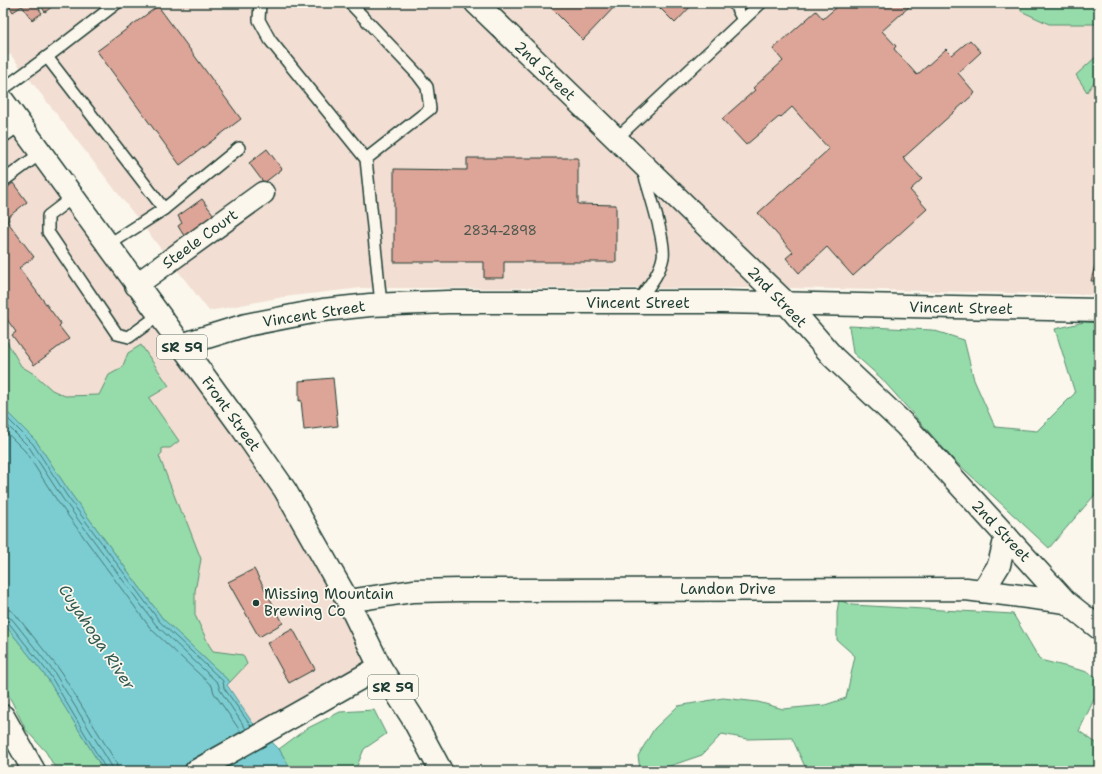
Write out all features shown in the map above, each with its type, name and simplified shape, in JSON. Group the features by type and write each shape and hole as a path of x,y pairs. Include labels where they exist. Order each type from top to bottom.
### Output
{"street":[{"name":"2nd Street","path":"476,3 787,304 834,357 906,426 1066,602"},
{"name":"Front Street","path":"3,101 12,131 41,153 242,428 285,490 348,601"},
{"name":"Steele Court","path":"136,285 263,193"},
{"name":"Vincent Street","path":"181,345 246,325 277,318 323,310 381,304 448,302 721,302 1099,310"},
{"path":"983,591 999,566 1006,536"},
{"name":"Landon Drive","path":"348,601 413,591 460,590 966,589 1066,602"},
{"name":"SR 59","path":"348,601 380,668 412,717 441,771"},
{"path":"1066,602 1099,628"},
{"path":"196,771 380,668"},
{"path":"3,716 34,771"}],"lane":[{"path":"3,89 117,3"},
{"path":"260,3 259,20 270,40 366,159 381,304"},
{"path":"350,3 418,74 427,87 430,109 366,159"},
{"path":"734,3 743,20"},
{"path":"616,139 761,3"},
{"path":"47,57 164,209"},
{"path":"108,245 164,209 239,148"},
{"path":"3,181 41,153"},
{"path":"637,303 658,273 664,256 659,224 641,163"},
{"path":"73,197 48,216 48,232 117,334 129,337 159,315"}],"shaded area":[{"path":"3,3 1099,3 1099,295 790,288 361,288 283,297 209,311 10,54 3,61"},
{"path":"3,101 242,428 380,667 264,734 252,722 227,685 230,682 163,619 71,494 36,441 3,408"}],"green space":[{"path":"1021,3 1099,3 1099,24 1049,24 1021,11"},
{"path":"1099,47 1099,75 1087,92 1076,75 1098,55"},
{"path":"1084,322 1099,323 1099,490 1049,548 952,458 881,378 853,353 849,326 932,330 964,340 974,380 995,427 1037,431 1075,393 1055,329"},
{"path":"3,335 21,366 34,374 52,390 65,396 99,395 109,375 122,368 128,353 141,345 169,386 149,398 179,441 170,448 162,448 162,453 159,456 201,559 195,591 195,615 213,651 243,655 247,664 230,682 163,619 71,494 36,441 3,408"},
{"path":"839,600 852,605 1013,614 1040,660 1084,671 1099,678 1099,689 1079,731 1099,745 1099,771 807,771 792,738 747,739 722,734 702,755 664,768 640,769 638,756 654,729 678,706 723,698 758,702 783,709 825,705 846,698 855,656 837,640 837,612"},
{"path":"3,622 47,678 104,771 57,771 46,752 26,730 3,684"},
{"path":"374,710 386,734 364,749 355,771 292,771 279,749 306,729 340,712"}],"water":[{"name":"Cuyahoga River","path":"3,408 36,441 71,494 163,619 230,682 227,685 252,722 279,749 292,771 104,771 47,678 3,622"}],"building":[{"path":"7,3 57,3 45,12 42,7 39,9 42,13 32,20 22,6 13,12"},
{"path":"546,3 618,3 583,40"},
{"path":"655,3 691,3 693,4 675,23"},
{"path":"838,3 909,3 911,5 882,31 896,46 894,49 917,75 946,49 952,55 970,40 981,52 958,73 975,93 903,158 922,179 910,190 927,209 853,276 827,247 799,273 786,258 793,252 758,213 829,149 792,107 746,145 722,119 755,90 753,88 783,61 773,49 816,11 823,19 839,5"},
{"path":"158,6 241,119 180,165 97,51"},
{"path":"267,149 282,169 264,183 249,163"},
{"path":"467,158 578,158 578,204 616,205 616,262 504,262 504,278 484,278 484,262 394,262 394,169 467,170"},
{"path":"13,183 27,202 8,217 9,220 7,221 34,257 19,268 61,324 59,326 69,339 34,365 12,335 16,332 3,314 3,191"},
{"path":"202,199 216,218 186,239 178,226 182,223 178,216"},
{"path":"1099,249 1099,281 1091,281"},
{"path":"333,378 338,426 304,430 301,400 299,401 299,381"},
{"name":"Missing Mountain Brewing Co","path":"254,569 283,623 259,637 228,582"},
{"path":"293,629 315,669 289,683 267,643"}],"place":[{"name":"Missing Mountain Brewing Co","path":"256,603"}]}
